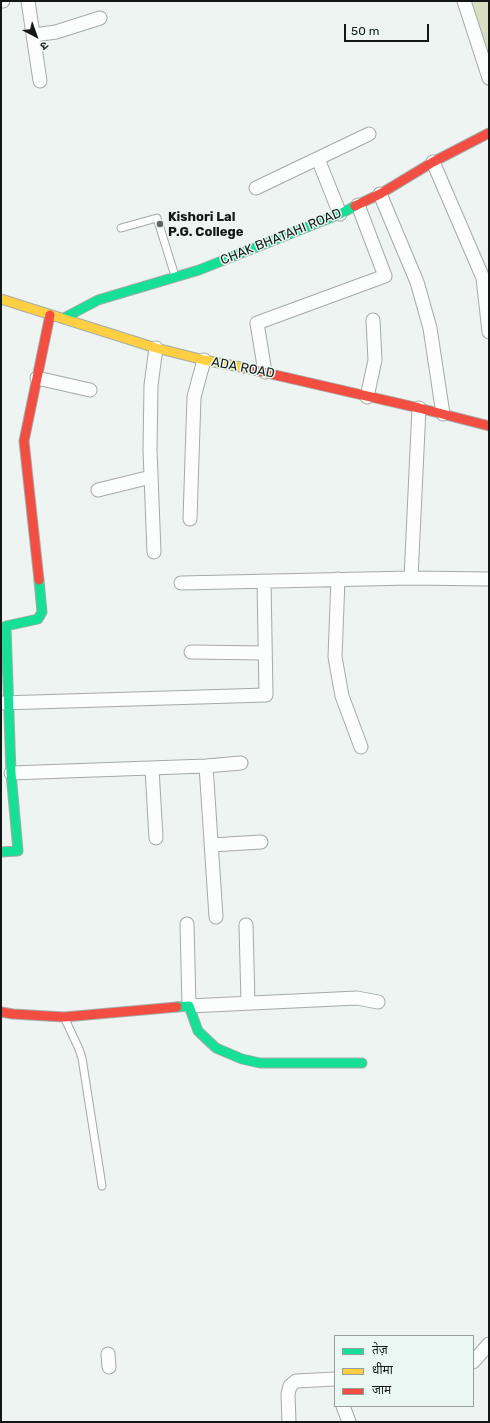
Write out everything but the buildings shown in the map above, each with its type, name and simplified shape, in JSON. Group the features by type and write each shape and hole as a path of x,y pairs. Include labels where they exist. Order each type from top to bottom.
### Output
{"street":[{"path":"28,1 40,81"},
{"path":"464,1 489,78"},
{"path":"34,35 56,32 100,18"},
{"name":"CHAK BHATAHI ROAD","path":"64,318 98,300 199,270 340,214 380,194 433,162 489,133"},
{"path":"256,188 369,134"},
{"path":"318,159 340,214"},
{"path":"433,162 483,278 489,332"},
{"path":"380,194 417,282 430,328 443,414"},
{"path":"265,372 256,323 385,276 358,205"},
{"name":"ADA ROAD","path":"1,298 156,348 419,408 489,426"},
{"path":"1,852 18,851 5,702 4,627 38,619 42,612 24,441 50,315"},
{"path":"367,397 375,360 373,320"},
{"path":"154,552 151,477 151,385 156,348"},
{"path":"190,519 194,397 204,360"},
{"path":"37,378 90,390"},
{"path":"411,578 419,408"},
{"path":"98,490 151,477"},
{"path":"181,582 411,578 489,579"},
{"path":"338,579 335,657 342,696 361,747"},
{"path":"5,702 266,695 264,580"},
{"path":"191,652 265,653"},
{"path":"11,773 152,769 241,763"},
{"path":"206,766 216,917"},
{"path":"152,769 156,838"},
{"path":"211,845 261,842"},
{"path":"187,924 189,1006 198,1031 216,1048 242,1059 267,1063 362,1063"},
{"path":"246,925 248,1004"},
{"path":"1,1012 64,1017 189,1006 357,998 378,1002"},
{"path":"474,1361 489,1344"},
{"path":"289,1422 288,1394 290,1386 296,1381 334,1379"},
{"path":"343,1407 349,1422"}],"lane":[{"path":"121,228 156,218 176,276"},
{"path":"64,1017 82,1058 102,1186"}],"green space":[{"path":"471,1 489,1 489,55"}],"traffic: fast":[{"path":"64,318 98,300 199,270 340,214 355,206"},
{"path":"1,852 18,851 11,773 6,626 38,619 42,612 39,580"},
{"path":"177,1007 189,1006 198,1031 216,1048 242,1059 260,1063 362,1063"}],"traffic: slow":[{"path":"1,299 156,348 245,368"}],"traffic: jam":[{"path":"355,206 380,194 433,162 489,133"},
{"path":"39,580 24,441 50,315"},
{"path":"245,368 419,408 489,426"},
{"path":"1,1012 64,1017 177,1007"}],"place":[{"name":"Kishori Lal P.G. College","path":"160,224"}]}
